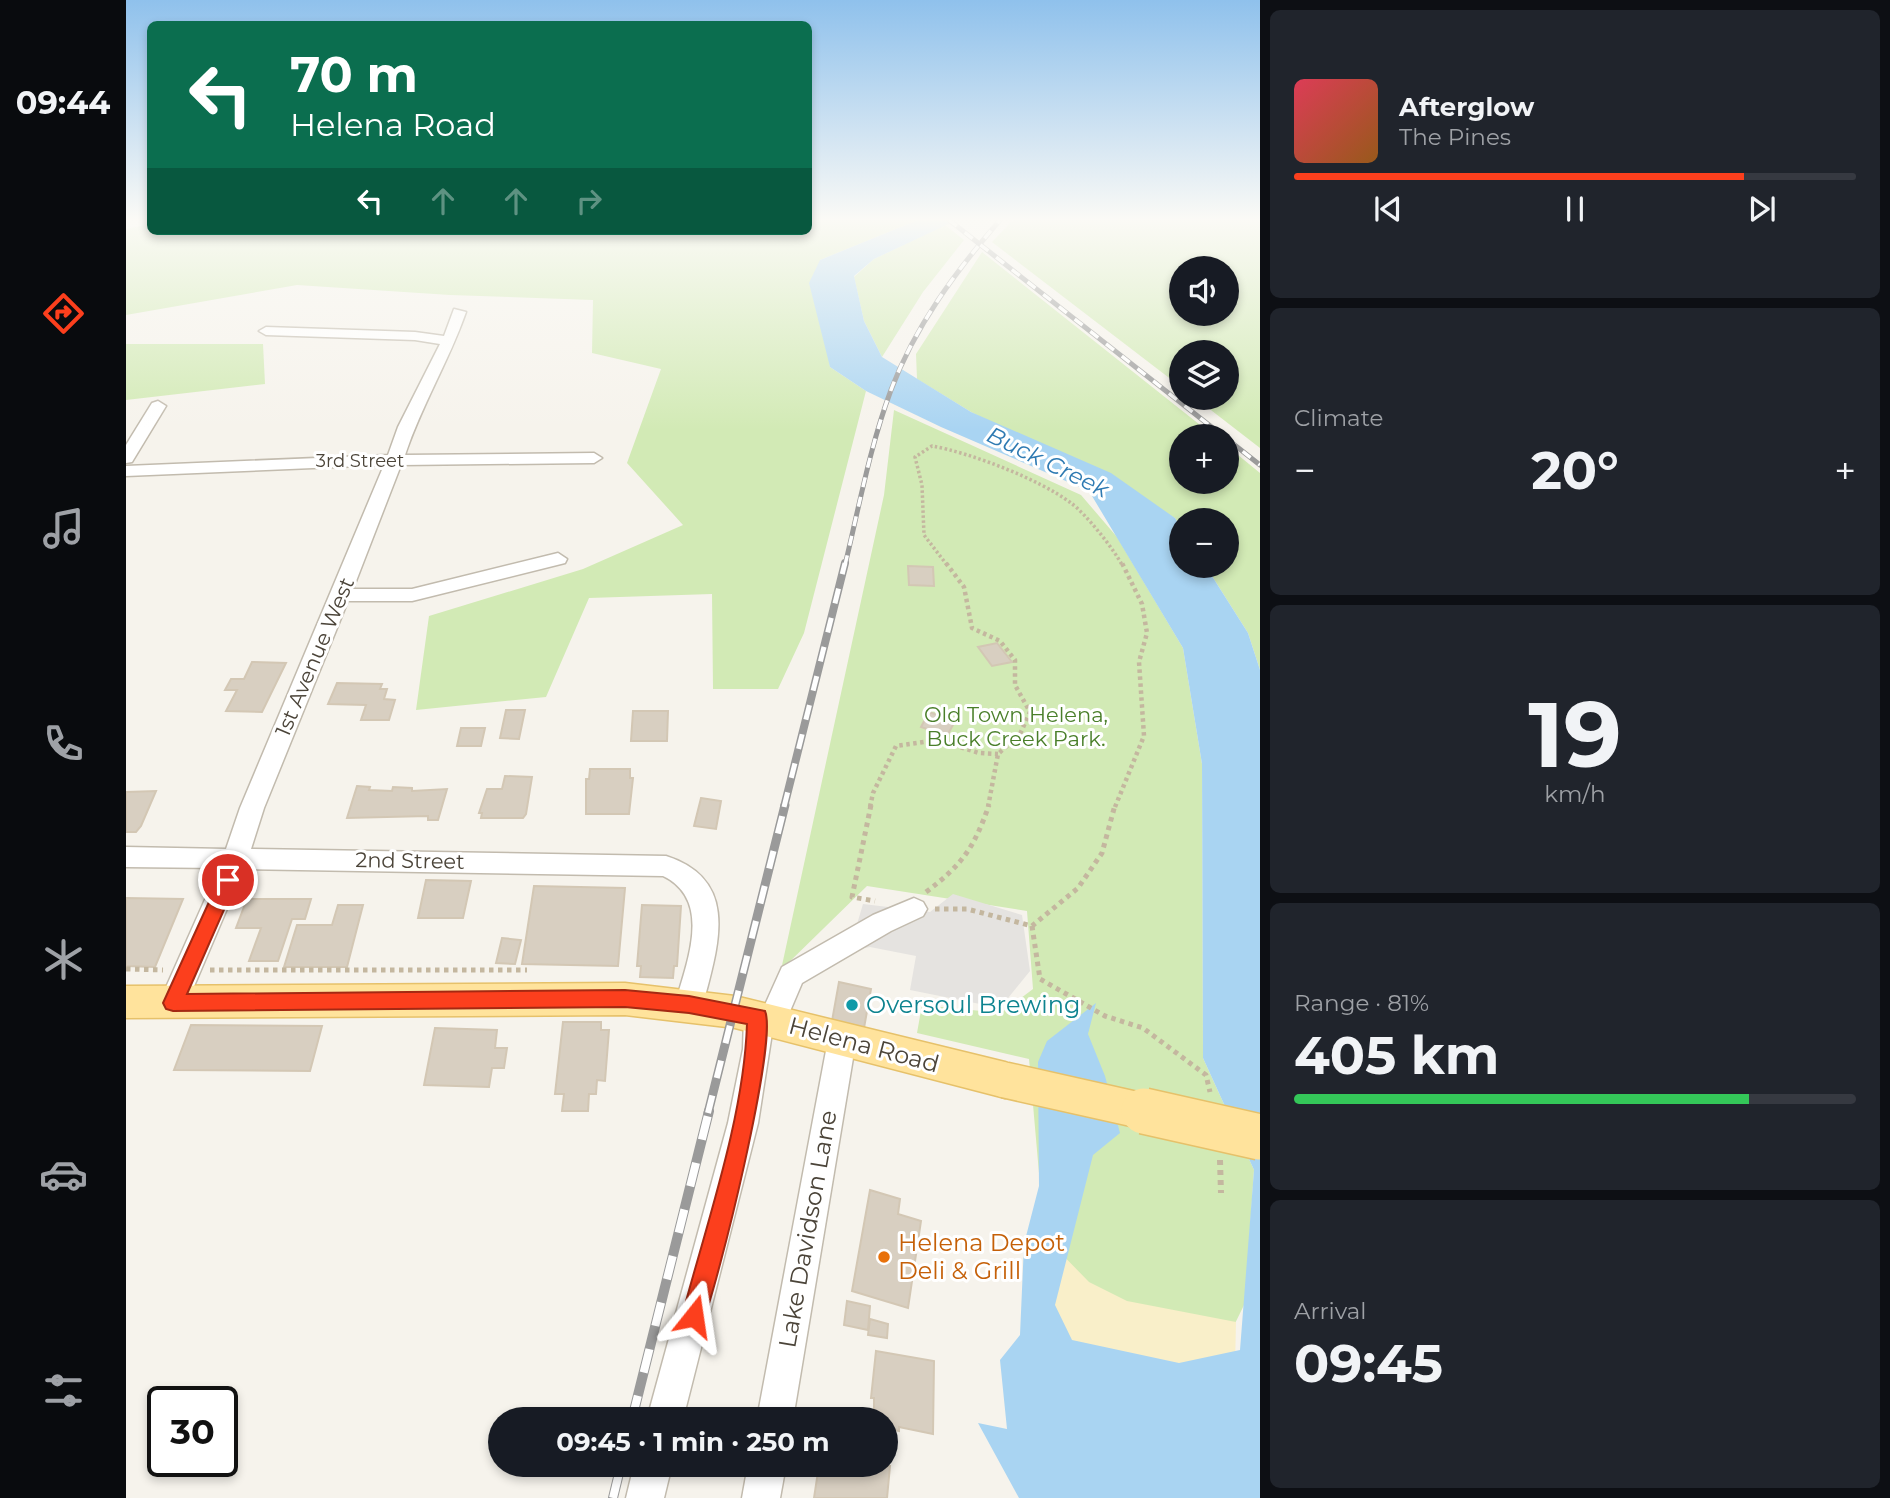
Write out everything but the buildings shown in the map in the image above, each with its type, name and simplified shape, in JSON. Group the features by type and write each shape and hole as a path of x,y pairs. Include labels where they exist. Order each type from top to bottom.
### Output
{"main road":[{"name":"Helena Road","path":"126,1002 180,986 689,1004 765,1019 1005,1080 1260,1137"}],"street":[{"name":"1st Avenue West","path":"180,986 228,880 234,859 419,398 449,341 459,313"},
{"path":"126,458 158,406"},
{"name":"3rd Street","path":"126,471 297,462 594,458"},
{"path":"341,595 412,595 558,559"},
{"name":"2nd Street","path":"126,858 650,864 680,870 692,877 702,895 706,919 689,1004"},
{"path":"669,1407 743,1123 765,1019 792,975 882,923 914,909"},
{"name":"Lake Davidson Lane","path":"777,1407 842,1040"},
{"path":"645,1498 650,1477"},
{"path":"761,1498 765,1477"}],"lane":[{"path":"266,331 415,337 449,341"}],"path":[{"path":"914,909 918,899 949,874 976,842 989,804 998,754 1020,734 1030,712 1015,685 1015,660 1000,641 972,628 966,610 964,587 924,535 922,485 915,457 932,446 960,451 1010,471 1072,503 1119,558 1142,604 1147,634 1139,662 1144,736 1118,795 1102,853 1077,888 1032,926"},
{"path":"998,754 979,753 938,740 896,746 873,793 852,897 914,909 967,909 1032,926"},
{"path":"1032,926 1040,979 1105,1016 1143,1028 1206,1075"},
{"path":"126,969 180,986 534,970"}],"green space":[{"path":"126,290 269,290 126,315"},
{"path":"372,290 823,290 830,367 866,391 804,633 778,689 713,689 712,594 589,598 546,697 416,710 429,616 583,569 683,525 627,463 661,369 592,353 593,300"},
{"path":"857,290 925,290 882,357 864,321"},
{"path":"957,290 1030,290 1169,400 1169,410 1181,410 1199,424 1169,424 1169,494 1239,494 1239,456 1260,473 1260,670 1248,633 1213,578 1239,578 1239,508 1169,508 1169,515 971,412 917,379 916,354"},
{"path":"1054,290 1169,290 1169,326 1239,326 1239,290 1260,290 1260,448 1239,432 1239,424 1229,424 1211,410 1239,410 1239,340 1169,340 1169,378"},
{"path":"126,344 263,344 265,384 126,400"},
{"name":"Old Town Helena, Buck Creek Park.","path":"894,410 1081,495 1117,537 1183,648 1202,764 1203,1058 1254,1170 1245,1303 1222,1350 1051,1310 1029,1059 917,1033 922,1005 1001,1013 1033,989 1027,911 867,886 781,970 884,495"}],"sand":[{"path":"1050,1242 1089,1282 1127,1301 1236,1322 1235,1367 1074,1361 1045,1298"}],"shaded area":[{"path":"953,894 1022,915 1030,971 1000,1008 910,990 916,956 870,947 849,951 863,904 930,912"}],"water":[{"name":"Buck Creek","path":"811,290 857,290 864,321 882,357 971,412 1111,473 1169,514 1169,578 1213,578 1248,633 1260,670 1260,1498 1019,1498 978,1423 1007,1429 1000,1360 1020,1335 1024,1244 1039,1186 1038,1062 1047,1041 1096,1003 1088,1034 1105,1076 1120,1133 1093,1155 1055,1305 1072,1340 1179,1363 1240,1350 1254,1170 1203,1058 1202,764 1183,648 1089,491 941,427 866,391 830,367"}],"railway":[{"path":"845,565 865,477 891,390 912,344 945,290"},
{"path":"1038,290 1208,424"},
{"path":"1239,448 1260,465"},
{"path":"784,807 845,563"},
{"path":"708,1113 785,805"},
{"path":"635,1407 709,1111"},
{"path":"613,1498 618,1477"}],"place":[{"name":"Oversoul Brewing","path":"852,1005"},
{"name":"Helena Depot Deli & Grill","path":"884,1257"}],"route":[{"path":"228,880 173,1003 625,999 689,1004 758,1017 757,1049 743,1123 694,1316"}]}
